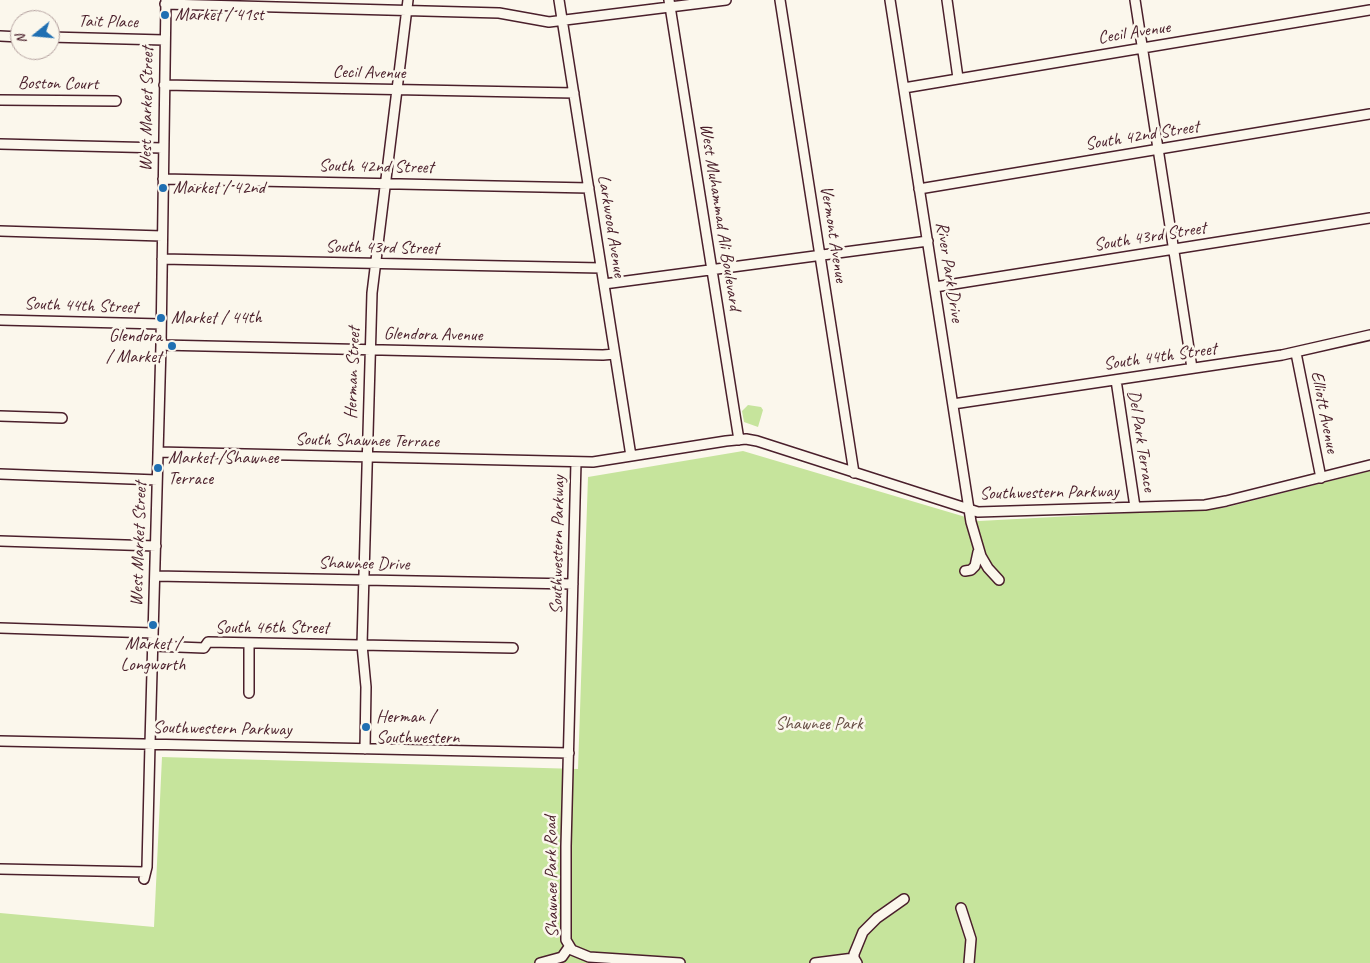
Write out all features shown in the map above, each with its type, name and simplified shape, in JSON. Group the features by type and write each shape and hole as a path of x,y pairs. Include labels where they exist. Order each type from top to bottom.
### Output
{"street":[{"name":"Herman Street","path":"365,749 366,687 362,645 372,293 408,0"},
{"name":"Larkwood Avenue","path":"559,0 631,456"},
{"path":"165,2 499,13 539,21 563,21 670,4 726,0"},
{"name":"Vermont Avenue","path":"780,0 854,473"},
{"name":"River Park Drive","path":"890,0 969,510 978,549 988,568 999,580"},
{"path":"947,0 958,78"},
{"path":"1135,0 1192,368"},
{"name":"West Market Street","path":"0,869 144,876 147,867 161,345 165,2"},
{"name":"West Muhammad Ali Boulevard","path":"670,4 738,440"},
{"name":"Cecil Avenue","path":"904,88 1370,10"},
{"name":"Tait Place","path":"60,37 164,40"},
{"name":"Cecil Avenue","path":"164,85 574,93"},
{"name":"Boston Court","path":"0,100 116,101"},
{"name":"South 42nd Street","path":"920,188 1370,114"},
{"path":"0,144 163,148"},
{"name":"South 42nd Street","path":"163,179 589,188"},
{"name":"South 43rd Street","path":"935,287 1370,218"},
{"path":"0,231 162,236"},
{"path":"604,284 928,242"},
{"name":"South 43rd Street","path":"162,259 601,268"},
{"name":"South 44th Street","path":"0,320 161,324"},
{"name":"South 44th Street","path":"953,404 1296,353 1370,335"},
{"name":"Glendora Avenue","path":"161,345 615,354"},
{"name":"Elliott Avenue","path":"1296,353 1320,478"},
{"name":"Del Park Terrace","path":"1116,380 1135,507"},
{"path":"0,416 62,418"},
{"name":"Southwestern Parkway","path":"0,741 569,753 576,462 592,462 738,440 756,442 978,512 1210,504 1370,465"},
{"name":"South Shawnee Terrace","path":"158,452 576,462"},
{"path":"0,474 157,480"},
{"path":"0,541 156,546"},
{"path":"965,571 971,570 975,566 978,549"},
{"name":"Shawnee Drive","path":"155,576 573,584"},
{"path":"0,628 153,633"},
{"name":"South 46th Street","path":"153,646 204,648 208,642 513,648"},
{"path":"249,643 249,693"},
{"name":"Shawnee Park Road","path":"569,753 565,935 569,947 577,953 589,957 680,963"},
{"path":"815,963 856,961 856,948 867,927 904,899"},
{"path":"961,908 972,939 969,963"},
{"path":"540,963 562,957 569,947"}],"green space":[{"path":"748,405 761,407 763,410 758,427 744,422 742,411"},
{"name":"Shawnee Park","path":"743,451 979,521 1223,508 1370,471 1370,963 0,963 0,913 154,927 162,757 578,769 588,477"}],"place":[{"name":"Market / 41st","path":"165,15"},
{"name":"Market / 42nd","path":"163,188"},
{"name":"Market / 44th","path":"161,318"},
{"name":"Glendora / Market","path":"172,346"},
{"name":"Market /Shawnee Terrace","path":"158,468"},
{"name":"Market / Longworth","path":"153,625"},
{"name":"Herman / Southwestern","path":"366,727"}]}
